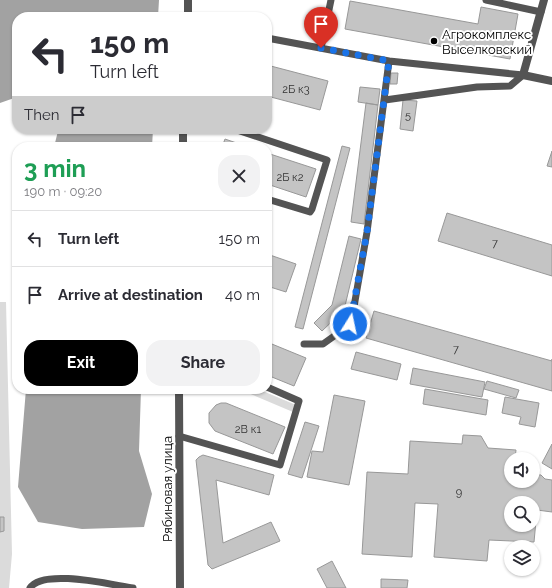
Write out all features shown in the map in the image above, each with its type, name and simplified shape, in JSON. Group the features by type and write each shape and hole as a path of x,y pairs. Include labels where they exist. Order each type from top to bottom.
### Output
{"street":[{"path":"188,0 188,12"},
{"path":"544,0 523,75 552,82"},
{"name":"Рябиновая улица","path":"180,394 180,588"}],"lane":[{"path":"321,48 331,0"},
{"path":"486,0 541,12"},
{"path":"272,39 389,61 523,75"},
{"path":"304,344 323,344 350,324 367,232 389,61"},
{"path":"385,100 477,87 510,86 523,75"},
{"path":"249,134 327,160 310,212 272,201"},
{"path":"179,436 280,464 299,401 272,389"},
{"path":"30,588 35,582 40,580 68,578 133,588"}],"shaded area":[{"path":"0,0 159,0 158,12 12,12 12,99 0,103"},
{"path":"57,134 153,134 152,142 55,142"},
{"path":"0,302 6,302 12,554 9,588 0,588"},
{"path":"26,394 141,394 139,451 152,494 144,527 82,529 38,522 18,487"},
{"path":"251,394 270,394 296,405 293,412"}],"building":[{"path":"350,1 478,24 481,7 518,14 510,59 345,29"},
{"path":"272,66 328,81 320,110 272,97"},
{"path":"391,73 398,73 397,84 390,84"},
{"path":"360,87 380,89 378,105 358,102"},
{"path":"403,100 417,101 413,131 400,129"},
{"path":"366,103 378,105 364,224 351,222"},
{"path":"225,139 234,142 224,142"},
{"path":"342,146 350,148 303,329 295,327"},
{"path":"552,151 552,167 547,166"},
{"path":"272,155 316,169 306,197 272,186"},
{"path":"447,213 552,245 552,276 438,241"},
{"path":"349,236 361,239 344,310 322,331 314,323 332,305"},
{"path":"272,256 296,264 286,292 272,288"},
{"path":"374,311 552,361 552,391 366,338"},
{"path":"272,344 306,358 294,386 272,377"},
{"path":"356,352 401,364 397,380 351,369"},
{"path":"413,368 485,382 482,397 410,384"},
{"path":"487,381 519,390 516,398 484,389"},
{"path":"425,389 488,400 486,415 423,404"},
{"path":"334,395 365,401 349,485 307,477 312,451 323,452"},
{"path":"505,397 539,403 535,427 519,424 521,417 502,413"},
{"path":"226,403 285,427 273,454 215,431 209,423 209,413 216,405"},
{"path":"305,422 319,426 302,478 288,474"},
{"path":"463,435 481,436 488,448 516,450 516,452 504,452 504,488 540,488 540,475 545,479 552,480 552,512 540,510 540,496 504,496 504,532 535,532 534,540 489,540 487,561 434,557 438,504 415,503 412,557 362,554 367,472 408,474 410,441 462,444"},
{"path":"552,444 552,469 542,463"},
{"path":"203,455 274,475 269,495 216,480 223,543 271,522 280,541 212,569 208,565 196,460"},
{"path":"0,517 4,517 4,531 0,532"},
{"path":"332,561 346,588 327,588 317,569"},
{"path":"381,579 408,580 407,588 381,588"}],"place":[{"name":"Агрокомплекс Выселковский","path":"434,41"}],"route":[{"path":"321,48 389,61 367,232 350,324"}]}
